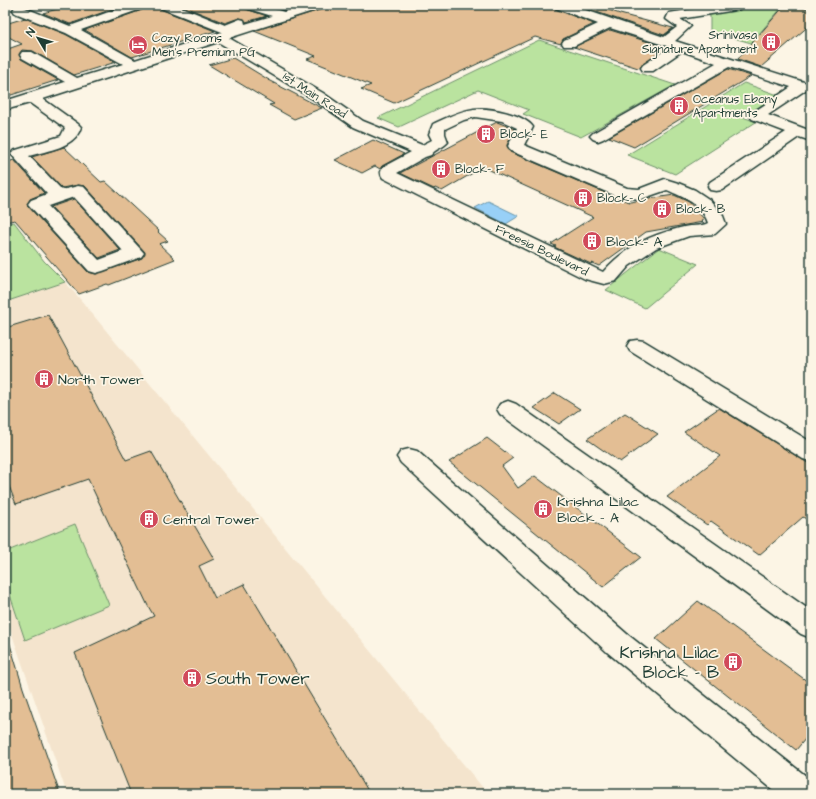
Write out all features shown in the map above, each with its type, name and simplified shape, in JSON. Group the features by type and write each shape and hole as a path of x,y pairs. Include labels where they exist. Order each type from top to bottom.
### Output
{"street":[{"path":"165,5 225,28 272,12"},
{"path":"250,5 285,16"},
{"path":"5,106 318,5"},
{"path":"560,5 588,10 609,23 802,86 757,116 804,134"},
{"path":"70,30 137,6"},
{"path":"666,42 685,26 672,19 673,16 682,13 736,6"},
{"path":"19,10 70,30 103,46 133,64"},
{"path":"569,43 609,23"},
{"name":"1st Main Road","path":"219,37 318,96 358,124 419,149"},
{"path":"648,68 681,46"},
{"path":"27,55 76,83"},
{"path":"598,136 729,61"},
{"path":"31,97 73,127 71,134 66,139 19,154 58,196"},
{"name":"Freesia Boulevard","path":"475,113 504,116 516,120 524,127 516,146 517,148 624,193 641,194 665,184 680,188 696,196 716,217 717,224 709,230 689,231 673,235 650,244 622,262 609,277 604,278 592,275 389,175 389,170 419,149 440,142 437,134 438,127 459,117 475,113"},
{"path":"716,186 804,134"},
{"path":"78,191 135,253 96,267 37,204 58,196 78,191"},
{"path":"637,346 811,453"},
{"path":"508,409 811,626"},
{"path":"409,457 617,643 803,794"}],"shaded area":[{"path":"65,282 488,794 67,794 5,614 5,302"}],"green space":[{"path":"673,5 784,5 751,43 710,31 710,16"},
{"path":"539,40 675,85 581,137 523,114 529,110 478,90 399,127 378,118"},
{"path":"744,83 778,95 743,117 756,122 675,174 627,155"},
{"path":"14,222 44,261 65,282 5,302 5,224"},
{"path":"659,248 698,264 645,308 606,290"},
{"path":"75,524 109,605 25,640 5,580 5,552"}],"water":[{"path":"488,201 519,216 506,224 475,208"}],"building":[{"path":"72,5 124,5 70,24 43,13"},
{"path":"144,5 158,5 160,9 215,31 132,57 85,30 142,10"},
{"path":"180,5 243,5 246,9 267,16 246,22 244,19 239,18 225,23"},
{"path":"267,5 301,5 284,10"},
{"path":"325,5 553,5 555,9 594,24 563,39 561,44 535,37 394,103 361,89 371,85 307,59 316,56 254,31 322,9"},
{"path":"576,5 595,5 620,14 673,28 664,35"},
{"name":"Srinivasa Signature Apartment","path":"785,5 794,5 811,10 811,24 761,67 738,59"},
{"path":"25,18 65,34 116,62 74,75 33,51 22,50 19,54 21,59 58,80 5,97 5,50 22,44 5,35 5,24"},
{"path":"610,30 666,48 638,68 574,47"},
{"path":"233,58 268,80 322,108 294,119 269,105 274,104 209,65"},
{"name":"Oceanus Ebony Apartments","path":"728,69 751,76 634,147 609,137"},
{"path":"497,122 515,129 507,145 510,152 617,198 630,202 674,195 689,202 704,219 701,220 703,222 646,232 599,266 592,263 591,264 554,247 556,246 551,244 593,217 483,167 442,191 435,188 434,189 400,173"},
{"path":"373,140 404,154 382,166 380,169 375,166 362,173 335,160"},
{"path":"64,147 101,182 105,181 159,231 158,232 168,241 159,244 175,259 109,285 107,284 79,294 15,220 5,222 5,163 14,160 44,193 30,199 27,205 88,272 96,274 142,258 145,252 85,186 78,185 62,188 32,157"},
{"path":"74,199 120,250 99,258 51,207"},
{"name":"South Tower","path":"48,315 126,460 151,451 214,559 199,566 215,598 244,584 370,794 131,794 75,653 154,616 88,479 16,504 5,476 5,328"},
{"path":"555,393 580,409 559,424 534,408"},
{"path":"719,408 811,465 811,522 803,517 759,555 711,521 707,525 667,497 720,456 684,432"},
{"path":"625,413 658,434 620,462 587,439"},
{"name":"Krishna Lilac Block - A","path":"487,438 513,458 502,466 518,488 535,476 641,557 603,587 449,462"},
{"name":"Krishna Lilac Block - B","path":"698,601 811,684 811,732 796,750 656,639"},
{"path":"9,641 23,688 60,794 5,794 5,642"}],"place":[{"name":"Srinivasa Signature Apartment","path":"771,42"},
{"name":"Cozy Rooms Men's Premium PG","path":"138,45"},
{"name":"Oceanus Ebony Apartments","path":"679,106"},
{"name":"Block- E","path":"486,134"},
{"name":"Block- F","path":"441,169"},
{"name":"Block- C","path":"583,198"},
{"name":"Block- B","path":"662,209"},
{"name":"Block- A","path":"592,241"},
{"name":"North Tower","path":"44,379"},
{"name":"Krishna Lilac Block - A","path":"543,509"},
{"name":"Central Tower","path":"149,519"},
{"name":"Krishna Lilac Block - B","path":"733,662"},
{"name":"South Tower","path":"192,678"}]}
